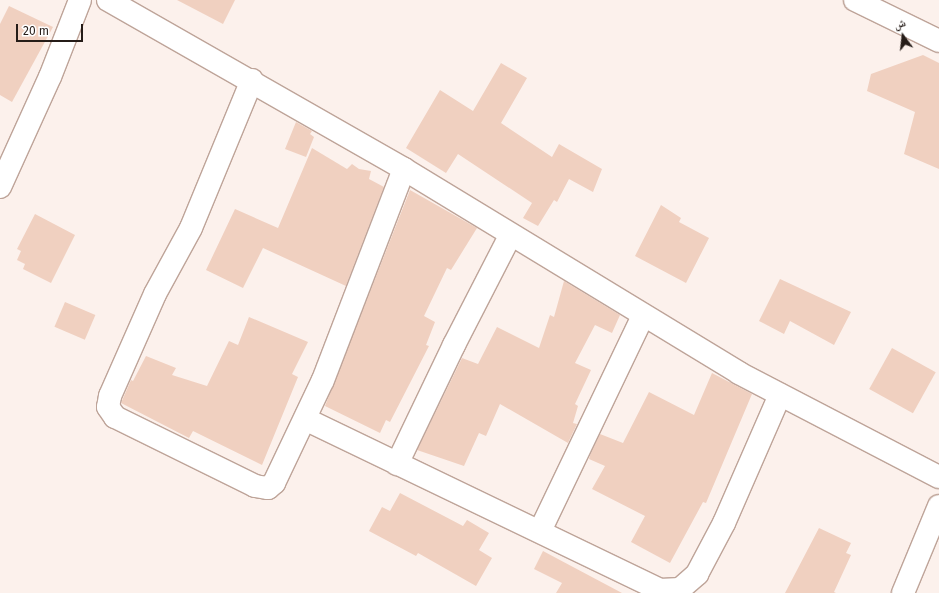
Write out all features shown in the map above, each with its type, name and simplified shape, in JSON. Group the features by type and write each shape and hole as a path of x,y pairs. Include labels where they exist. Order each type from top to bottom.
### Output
{"street":[{"path":"0,187 50,77 80,0"},
{"path":"108,0 252,80 404,169 510,236 643,316 780,395 939,478"},
{"path":"855,0 939,41"},
{"path":"252,80 191,228 154,294 110,396 108,407 115,417 255,486 268,488 274,483 305,419 362,282 404,169"},
{"path":"397,464 454,345 510,236"},
{"path":"540,531 643,316"},
{"path":"305,419 660,590 680,589 697,574 724,523 780,395"},
{"path":"903,593 939,506"}],"building":[{"path":"177,0 235,0 223,24"},
{"path":"9,6 53,27 12,102 0,95 0,24"},
{"path":"923,55 939,63 939,169 904,154 915,112 867,91 871,74"},
{"path":"501,63 527,78 501,123 552,157 559,144 602,169 593,192 569,179 557,202 554,200 538,226 523,218 532,203 458,154 446,173 406,148 440,90 473,111"},
{"path":"296,122 312,131 310,134 314,137 306,157 285,149"},
{"path":"312,148 347,169 352,164 359,169 371,171 369,179 384,187 346,286 263,248 243,288 206,270 235,209 278,228"},
{"path":"410,190 477,228 451,270 447,268 424,316 435,322 426,345 429,346 390,422 386,420 380,433 325,406"},
{"path":"661,205 681,218 679,222 709,238 686,283 635,256"},
{"path":"35,214 75,235 51,283 23,269 25,264 17,260 21,251 17,249"},
{"path":"780,279 851,312 834,345 790,321 784,334 759,321"},
{"path":"564,281 620,315 612,333 595,325 575,363 591,370 575,404 578,406 573,423 577,424 568,443 500,404 486,436 479,433 464,466 417,450 462,358 478,364 497,327 539,348 550,315 554,317"},
{"path":"65,302 95,315 85,340 54,327"},
{"path":"249,317 308,342 292,374 298,377 262,465 193,431 189,438 121,403 131,380 133,381 146,356 176,368 172,375 207,386 229,341 238,345"},
{"path":"892,348 936,372 913,413 869,389"},
{"path":"712,373 752,394 706,503 703,502 670,563 631,542 645,516 592,489 605,466 589,459 600,434 623,443 649,392 694,415"},
{"path":"400,493 463,526 467,520 489,533 479,550 492,558 476,586 418,553 416,556 369,531 382,507 390,511"},
{"path":"819,528 851,543 846,553 851,555 834,592 836,593 785,593"},
{"path":"543,551 622,593 556,593 562,583 534,569"}]}
